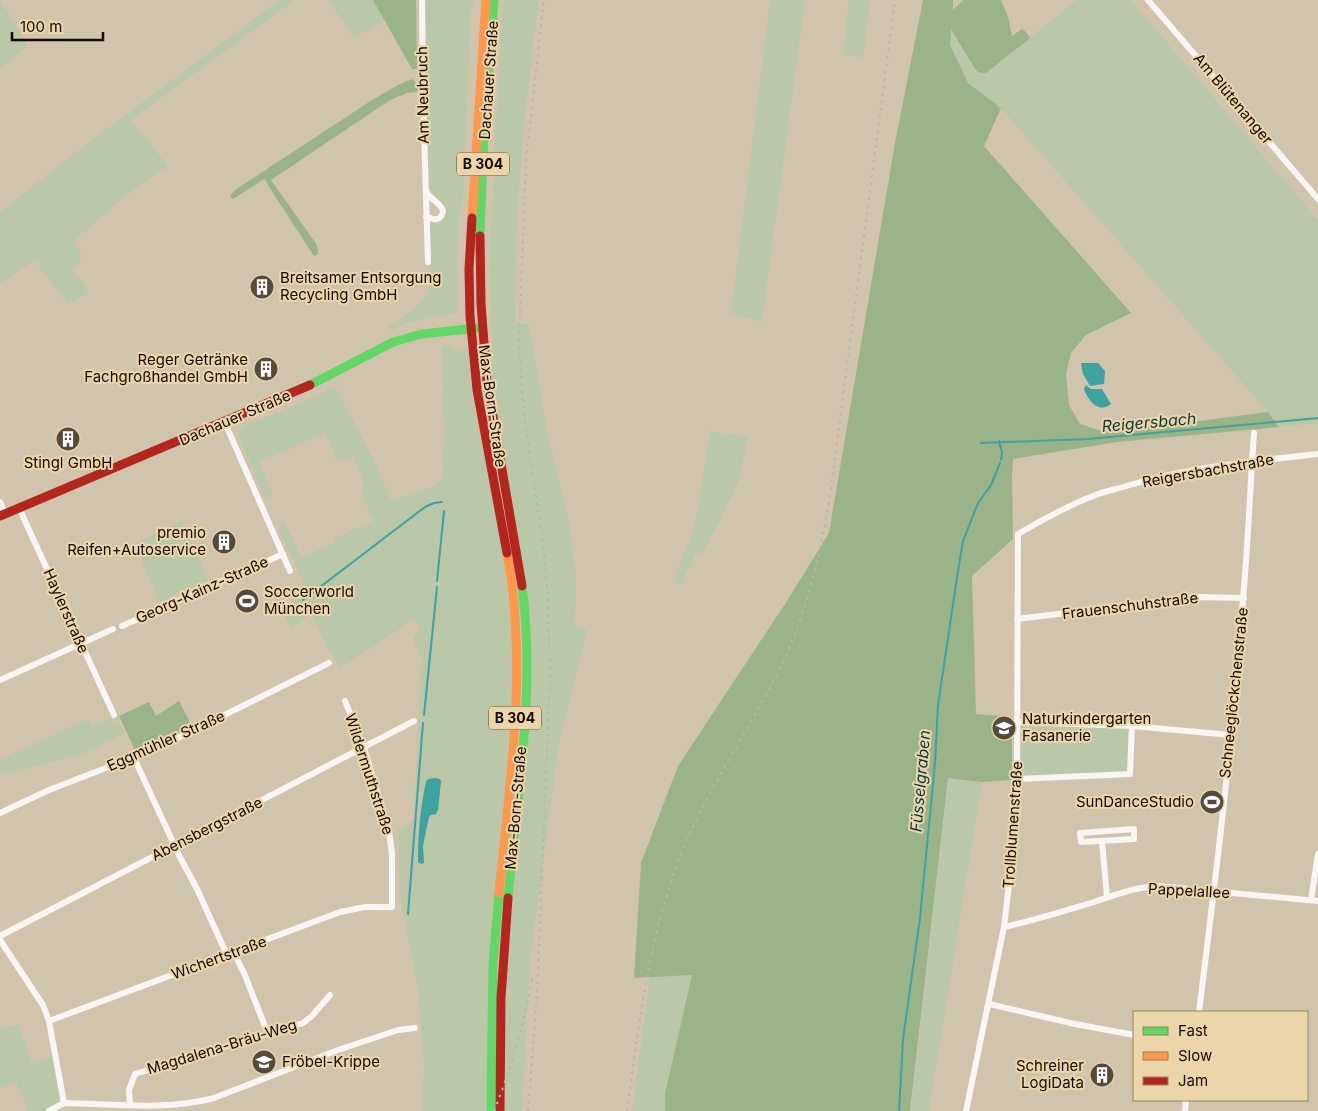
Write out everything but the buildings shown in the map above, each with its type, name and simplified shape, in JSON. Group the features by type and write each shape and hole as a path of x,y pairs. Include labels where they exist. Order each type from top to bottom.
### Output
{"main road":[{"name":"Dachauer Straße","path":"472,329 469,269 486,0"},
{"name":"Dachauer Straße","path":"2,515 297,392 392,342 422,334 482,328 480,226 494,0"},
{"name":"Max-Born-Straße","path":"482,328 487,387 519,566 526,638 524,733 502,964 500,1111"},
{"name":"Max-Born-Straße","path":"472,329 477,390 514,598 517,667 512,764 493,964 491,1111"}],"street":[{"name":"Am Neubruch","path":"422,0 422,69 428,262"},
{"name":"Am Blütenanger","path":"1148,0 1318,199"},
{"path":"426,190 430,197 440,204 443,211 438,219 431,219 426,216"},
{"path":"225,423 290,570"},
{"name":"Schneeglöckchenstraße","path":"1199,1011 1231,735 1244,598 1254,433"},
{"name":"Reigersbachstraße","path":"1018,534 1094,495 1170,474 1252,461 1318,454"},
{"path":"0,502 2,515"},
{"name":"Haylerstraße","path":"20,508 114,715"},
{"name":"Trollblumenstraße","path":"966,1111 1004,927 1013,850 1018,722 1018,534"},
{"name":"Georg-Kainz-Straße","path":"122,626 283,554"},
{"name":"Frauenschuhstraße","path":"1017,620 1196,597 1244,598"},
{"path":"0,680 113,629"},
{"name":"Eggmühler Straße","path":"0,813 49,790 160,747 329,663"},
{"name":"Wildermuthstraße","path":"345,701 364,748 389,831 392,854 392,907"},
{"name":"Abensbergstraße","path":"0,936 414,721"},
{"path":"1018,722 1132,726 1231,735"},
{"path":"1017,779 1130,774 1132,726"},
{"path":"134,758 174,846 230,954 250,987 268,1034"},
{"path":"1134,829 1134,839 1102,841 1081,842 1080,833 1134,829"},
{"path":"1102,841 1107,897"},
{"path":"1314,901 1318,854"},
{"name":"Pappelallee","path":"1004,927 1032,921 1148,886 1314,901"},
{"name":"Wichertstraße","path":"49,1021 340,912 365,907 392,907"},
{"path":"0,940 43,1005 49,1021 64,1103"},
{"name":"Magdalena-Bräu-Weg","path":"130,1105 129,1090 134,1074 303,1024 330,995"},
{"path":"989,1004 1075,1024 1133,1035"},
{"path":"49,1111 64,1103 176,1105 205,1100 274,1076 338,1050 398,1030 415,1028"}],"green space":[{"path":"0,0 28,46 0,69"},
{"path":"280,0 295,0 131,120 168,166 126,195 74,241 82,257 73,270 89,292 68,304 35,261 0,283 0,212 93,139"},
{"path":"328,0 373,0 385,21 354,37"},
{"path":"373,0 416,0 417,69 412,69"},
{"path":"426,0 474,0 471,11 463,200 457,242 458,313 405,323 391,331 388,327 414,309 426,295 429,288 431,269 428,221 439,225 445,218 445,207 433,193 429,183"},
{"path":"504,0 539,0 529,81 518,202 516,324 529,324 547,430 569,522 576,577 575,626 587,630 559,743 530,962 522,1111 505,1111 507,962 531,700 487,346 492,345 489,271 501,25"},
{"path":"770,0 805,0 762,322 731,313"},
{"path":"849,0 871,0 863,58 843,54"},
{"path":"923,0 953,0 953,10 963,0 1001,0 1008,17 1012,36 1022,29 1030,38 986,73 976,70 951,29 950,45 968,83 1001,108 984,146 1131,313 1086,335 1071,353 1066,374 1069,405 1080,424 1105,432 1268,412 1279,427 1117,442 1013,459 1013,539 972,576 976,714 1012,717 1012,780 982,782 948,778 910,1111 665,1111 665,1094 692,975 634,978 641,863 678,766 787,601 829,533 895,143"},
{"path":"1077,0 1131,0 1318,220 1318,423 1279,427 1268,412 1001,108 968,83 950,45 951,27 955,38 962,46 972,65 986,73"},
{"path":"413,79 418,87 418,92 407,93 390,100 271,180 317,245 318,254 314,256 264,179 233,199 230,196 235,190 369,102 398,85"},
{"path":"441,345 450,345 451,349 455,352 468,348 472,398 500,531 512,632 513,700 489,963 487,1111 422,1111 424,1067 418,988 401,901 398,830 414,820 421,658 413,639 420,630 415,619 340,668 329,651 311,614 291,629 283,612 307,591 277,524 284,521 301,557 334,543 333,539 374,521 362,495 363,478 353,457 338,463 325,433 259,462 273,496 266,499 238,435 241,428 336,387 372,456 390,499 393,500 433,487 442,480 444,431"},
{"path":"710,431 748,437 739,480 719,523 702,553 696,554 681,584 672,582 693,531"},
{"path":"182,521 208,580 159,602 135,544"},
{"path":"179,701 192,726 136,752 119,716 149,702 156,716"},
{"path":"110,718 113,724 121,726 125,733 91,751 0,776 0,759 89,719 92,727"},
{"path":"1021,727 1129,728 1127,772 1020,777"},
{"path":"949,778 982,782 929,1111 911,1111"},
{"path":"692,975 665,1094 665,1111 632,1111 650,977"},
{"path":"19,1024 31,1063 53,1057 59,1103 43,1111 28,1111 16,1082 0,1088 0,1029"}],"water":[{"path":"1081,363 1098,363 1105,371 1104,384 1090,386 1083,374"},
{"path":"1086,385 1091,389 1102,389 1111,404 1102,408 1094,405 1084,389"},
{"path":"435,778 441,781 438,810 436,814 429,817 423,846 424,863 421,864 418,862 418,852 422,802 426,782 428,779"}],"waterway":[{"name":"Reigersbach","path":"981,443 1088,439 1318,418"},
{"name":"Füsselgraben","path":"999,441 1002,453 1001,460"},
{"name":"Füsselgraben","path":"899,1111 903,1039 920,918 935,763 938,705 958,571 963,541 978,503 991,485 1000,463"},
{"path":"303,600 425,507 442,502"},
{"path":"437,581 444,511"},
{"path":"424,715 437,587"},
{"path":"408,914 423,723"}],"railway":[{"path":"528,1111 537,995 550,676 548,598 543,544 522,394 519,340 526,160 544,0"},
{"path":"627,1111 648,971 665,902 676,868 699,814 788,651 797,630 817,563 830,495 895,0"},
{"path":"494,1111 516,1046 532,979"}],"traffic: fast":[{"path":"480,236 484,130 494,0"},
{"path":"310,385 393,342 422,334 477,328"},
{"path":"508,898 524,742 526,703 526,625 522,586"},
{"path":"491,1111 493,964 499,893"}],"traffic: slow":[{"path":"472,218 486,0"},
{"path":"499,893 512,766 517,681 513,595 507,553"}],"traffic: jam":[{"path":"472,218 469,269 470,316 477,390 507,553"},
{"path":"480,236 481,304 487,382 522,586"},
{"path":"0,516 310,385"},
{"path":"500,1111 501,998 508,898"}],"place":[{"name":"Breitsamer Entsorgung Recycling GmbH","path":"262,287"},
{"name":"Reger Getränke Fachgroßhandel GmbH","path":"266,369"},
{"name":"Stingl GmbH","path":"68,439"},
{"name":"premio Reifen+Autoservice","path":"224,542"},
{"name":"Soccerworld München","path":"247,601"},
{"name":"Naturkindergarten Fasanerie","path":"1004,728"},
{"name":"SunDanceStudio","path":"1212,802"},
{"name":"Fröbel-Krippe","path":"264,1062"},
{"name":"Schreiner LogiData","path":"1102,1075"}]}
